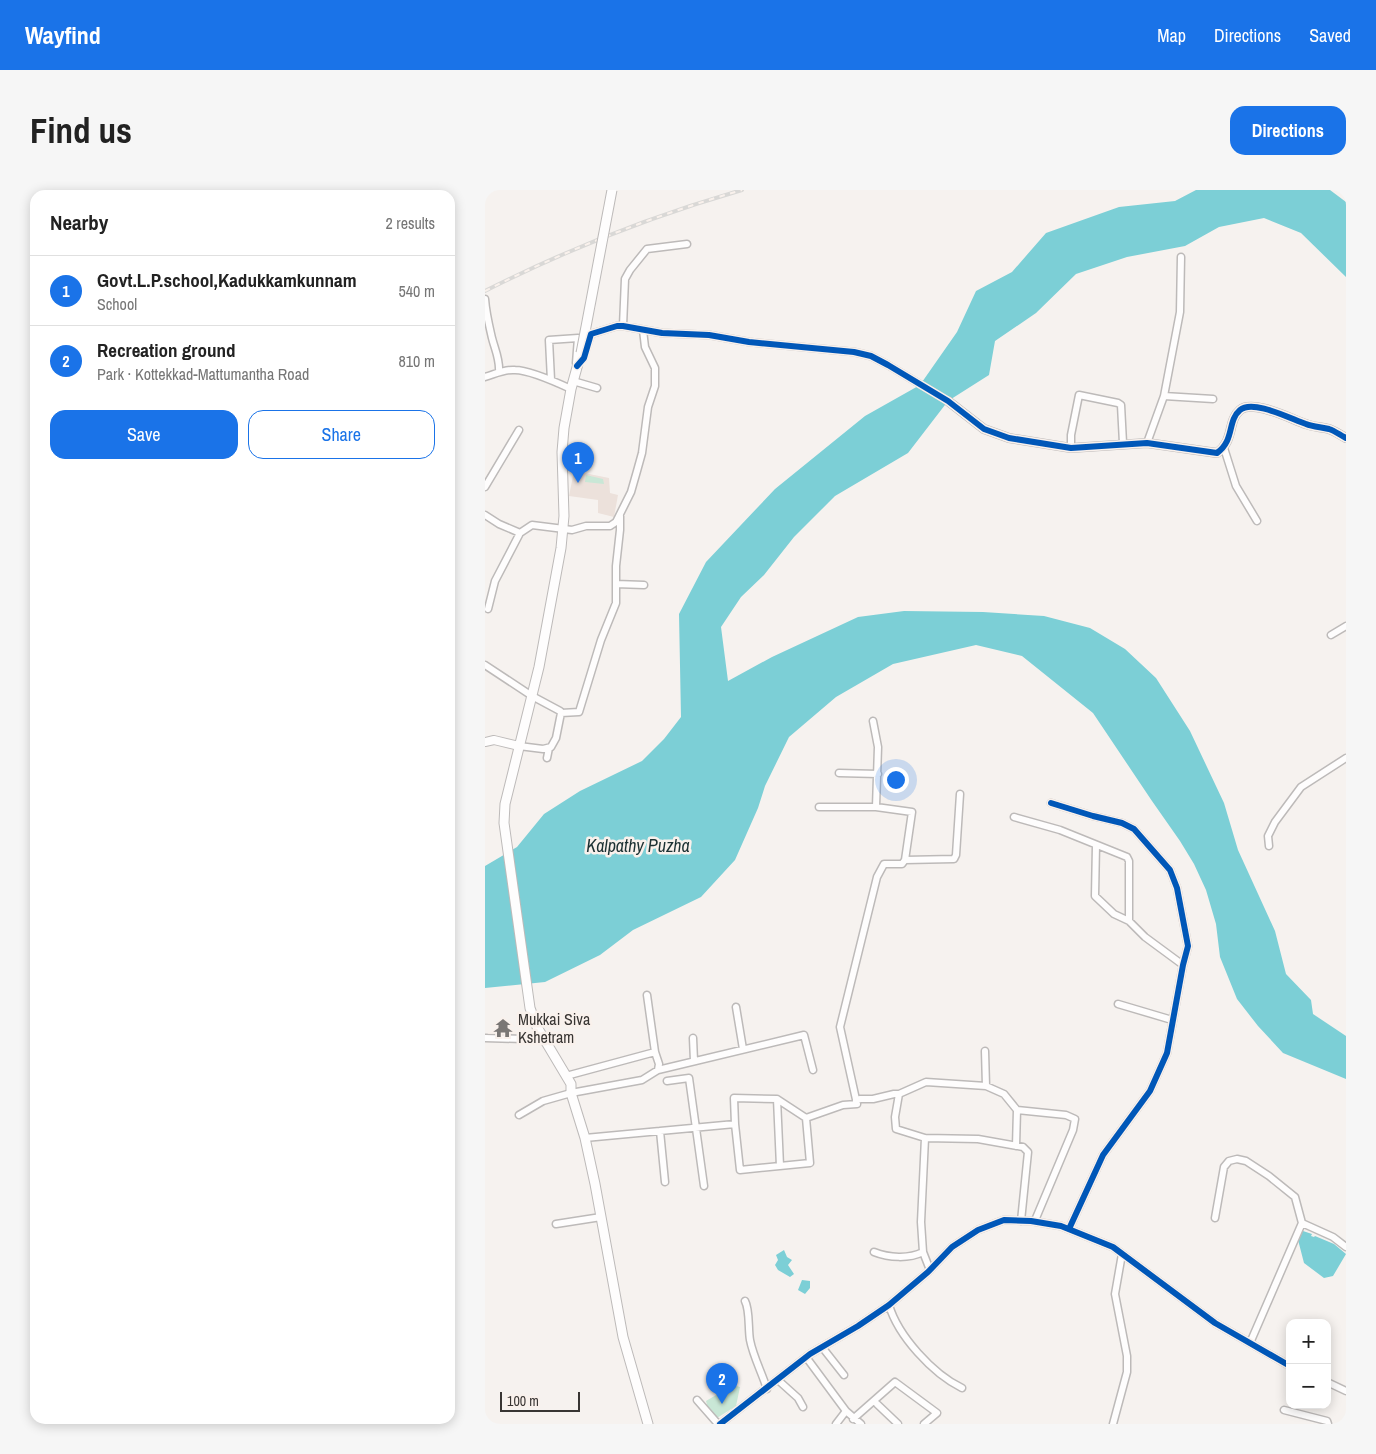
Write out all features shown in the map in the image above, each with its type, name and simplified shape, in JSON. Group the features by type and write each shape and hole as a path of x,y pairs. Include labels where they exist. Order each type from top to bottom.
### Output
{"main road":[{"path":"612,190 581,353 572,385 564,428 562,452 564,516 558,564 532,696 505,804 504,823 530,1008 541,1034 571,1084 571,1093 585,1138 623,1337 648,1424"}],"street":[{"path":"623,326 625,279 630,270 647,249 687,244"},
{"path":"1147,442 1164,396 1181,312 1181,257"},
{"path":"485,299 487,315 500,363 499,372"},
{"path":"577,366 584,358 591,334 623,326 662,333 716,336 749,342 854,352 871,356 948,401 984,428 1009,438 1071,448 1147,442 1217,453 1224,448 1230,437 1234,416 1241,409 1251,407 1268,410 1309,425 1330,430 1346,438"},
{"path":"488,609 495,581 520,533 532,525 572,530 586,526 610,526 616,522 620,515 631,492 642,453 648,407 655,386 655,368 645,347 643,330"},
{"path":"551,380 549,340 578,338 575,358 577,366"},
{"path":"485,377 517,369 572,385 597,388"},
{"path":"1071,448 1071,435 1079,395 1118,402 1121,405 1123,443"},
{"path":"1164,396 1213,399"},
{"path":"486,484 519,430"},
{"path":"1224,448 1236,486 1257,522"},
{"path":"485,515 499,524 520,533"},
{"path":"547,758 549,748 557,738 561,713 579,712 601,640 615,603 620,515"},
{"path":"616,584 644,585"},
{"path":"1331,635 1346,626"},
{"path":"485,665 532,696 560,710"},
{"path":"873,721 878,747 876,807"},
{"path":"485,742 494,740 543,749 551,747"},
{"path":"1269,846 1267,836 1301,787 1346,758"},
{"path":"839,773 878,774"},
{"path":"905,860 955,858 960,794"},
{"path":"1051,803 1122,823 1133,829 1170,870 1177,888 1188,946 1167,1053 1150,1092 1103,1154 1069,1229"},
{"path":"819,807 876,807 912,812 905,860 902,864 884,864 877,877 840,1027 856,1101"},
{"path":"1014,817 1060,830 1127,857 1129,861 1129,921"},
{"path":"1096,846 1095,896 1114,914 1129,921 1145,937 1183,964"},
{"path":"647,995 655,1052 659,1064 658,1070"},
{"path":"1118,1004 1173,1020"},
{"path":"735,1006 743,1049"},
{"path":"485,1038 523,1039 541,1034"},
{"path":"519,1115 543,1101 571,1093 642,1080 658,1070 805,1035 813,1070"},
{"path":"693,1038 694,1061"},
{"path":"985,1051 986,1086"},
{"path":"566,1076 655,1052"},
{"path":"667,1081 689,1078 704,1186"},
{"path":"806,1118 843,1105 857,1104 856,1101 860,1099 873,1099 899,1094 926,1082 986,1086 1004,1094 1017,1110 1016,1146"},
{"path":"899,1094 895,1117 896,1129 925,1138 978,1139 1023,1147 1028,1152 1021,1220"},
{"path":"734,1098 777,1099 806,1118 810,1163 740,1170 734,1098"},
{"path":"777,1099 780,1166"},
{"path":"1017,1110 1066,1115 1075,1119 1073,1130 1036,1218 1037,1222"},
{"path":"585,1138 735,1124"},
{"path":"661,1131 665,1182"},
{"path":"925,1138 921,1222 923,1252 930,1270"},
{"path":"1215,1218 1224,1167 1229,1162 1237,1159 1246,1162 1269,1176 1295,1196 1302,1223 1251,1343"},
{"path":"556,1224 601,1217"},
{"path":"697,1400 719,1424 806,1357 889,1305 930,1270 952,1247 978,1230 1004,1220 1037,1222 1069,1229 1113,1247 1215,1322 1287,1364"},
{"path":"1302,1223 1333,1237 1346,1247"},
{"path":"874,1252 884,1256 913,1256 923,1252"},
{"path":"1113,1424 1127,1372 1127,1356 1115,1294 1122,1254"},
{"path":"745,1301 748,1308 747,1320 750,1339 767,1388"},
{"path":"889,1305 895,1319 915,1350 948,1382 962,1388"},
{"path":"822,1347 843,1375"},
{"path":"806,1357 853,1419 861,1424"},
{"path":"778,1380 798,1398 803,1406"},
{"path":"853,1419 895,1382 937,1413 924,1424"},
{"path":"1331,1384 1346,1392"},
{"path":"877,1404 899,1424"},
{"path":"1284,1410 1327,1421 1328,1424"},
{"path":"836,1424 847,1411"}],"shaded area":[{"path":"574,471 609,478 610,493 618,495 614,517 598,513 598,500 569,496"}],"green space":[{"path":"586,475 603,479 604,484 585,482"},
{"path":"733,1385 740,1387 736,1406 717,1418 708,1408 706,1401"}],"water":[{"name":"Kalpathy Puzha","path":"1196,190 1330,190 1346,202 1346,277 1301,233 1264,218 1219,227 1185,246 1127,257 1076,274 1036,313 995,341 989,375 948,401 908,453 835,496 794,537 764,575 741,597 721,627 728,681 772,657 858,617 904,611 983,612 1044,616 1090,628 1125,649 1156,678 1190,731 1224,803 1238,850 1275,931 1286,974 1311,1000 1313,1014 1346,1036 1346,1079 1283,1053 1258,1026 1237,999 1220,957 1216,924 1206,890 1194,864 1093,713 1022,656 976,645 893,664 836,697 789,737 765,786 758,808 735,860 701,897 633,930 600,955 545,982 485,988 485,866 517,847 544,814 580,791 642,761 664,739 681,717 679,614 706,562 775,489 865,416 920,385 957,332 976,291 1012,272 1046,233 1119,207 1175,201"},
{"path":"1303,1231 1312,1234 1311,1236 1334,1244 1346,1254 1333,1276 1324,1278 1304,1263 1297,1236"},
{"path":"784,1250 787,1257 792,1260 788,1265 794,1274 790,1277 778,1270 775,1265 778,1260 776,1255"},
{"path":"802,1280 810,1281 810,1288 805,1294 798,1290"}],"railway":[{"path":"485,291 547,261 611,234 742,190"}],"cycle path":[{"path":"577,366 584,358 591,334 623,326 662,333 709,335 749,342 854,352 871,356 948,401 984,429 1009,438 1071,448 1147,443 1217,453 1223,448 1229,437 1236,414 1246,407 1263,408 1309,425 1329,429 1346,438"},
{"path":"1051,803 1122,823 1134,829 1170,870 1177,888 1188,946 1167,1053 1150,1091 1103,1155 1069,1229"},
{"path":"720,1424 810,1354 858,1326 889,1305 928,1272 952,1247 978,1230 1004,1220 1031,1221 1061,1226 1113,1247 1215,1323 1287,1364"}],"place":[{"name":"Govt.L.P.school,Kadukkamkunnam","path":"578,483"},
{"name":"Mukkai Siva Kshetram","path":"503,1028"},
{"name":"Recreation ground","path":"722,1404"}]}
